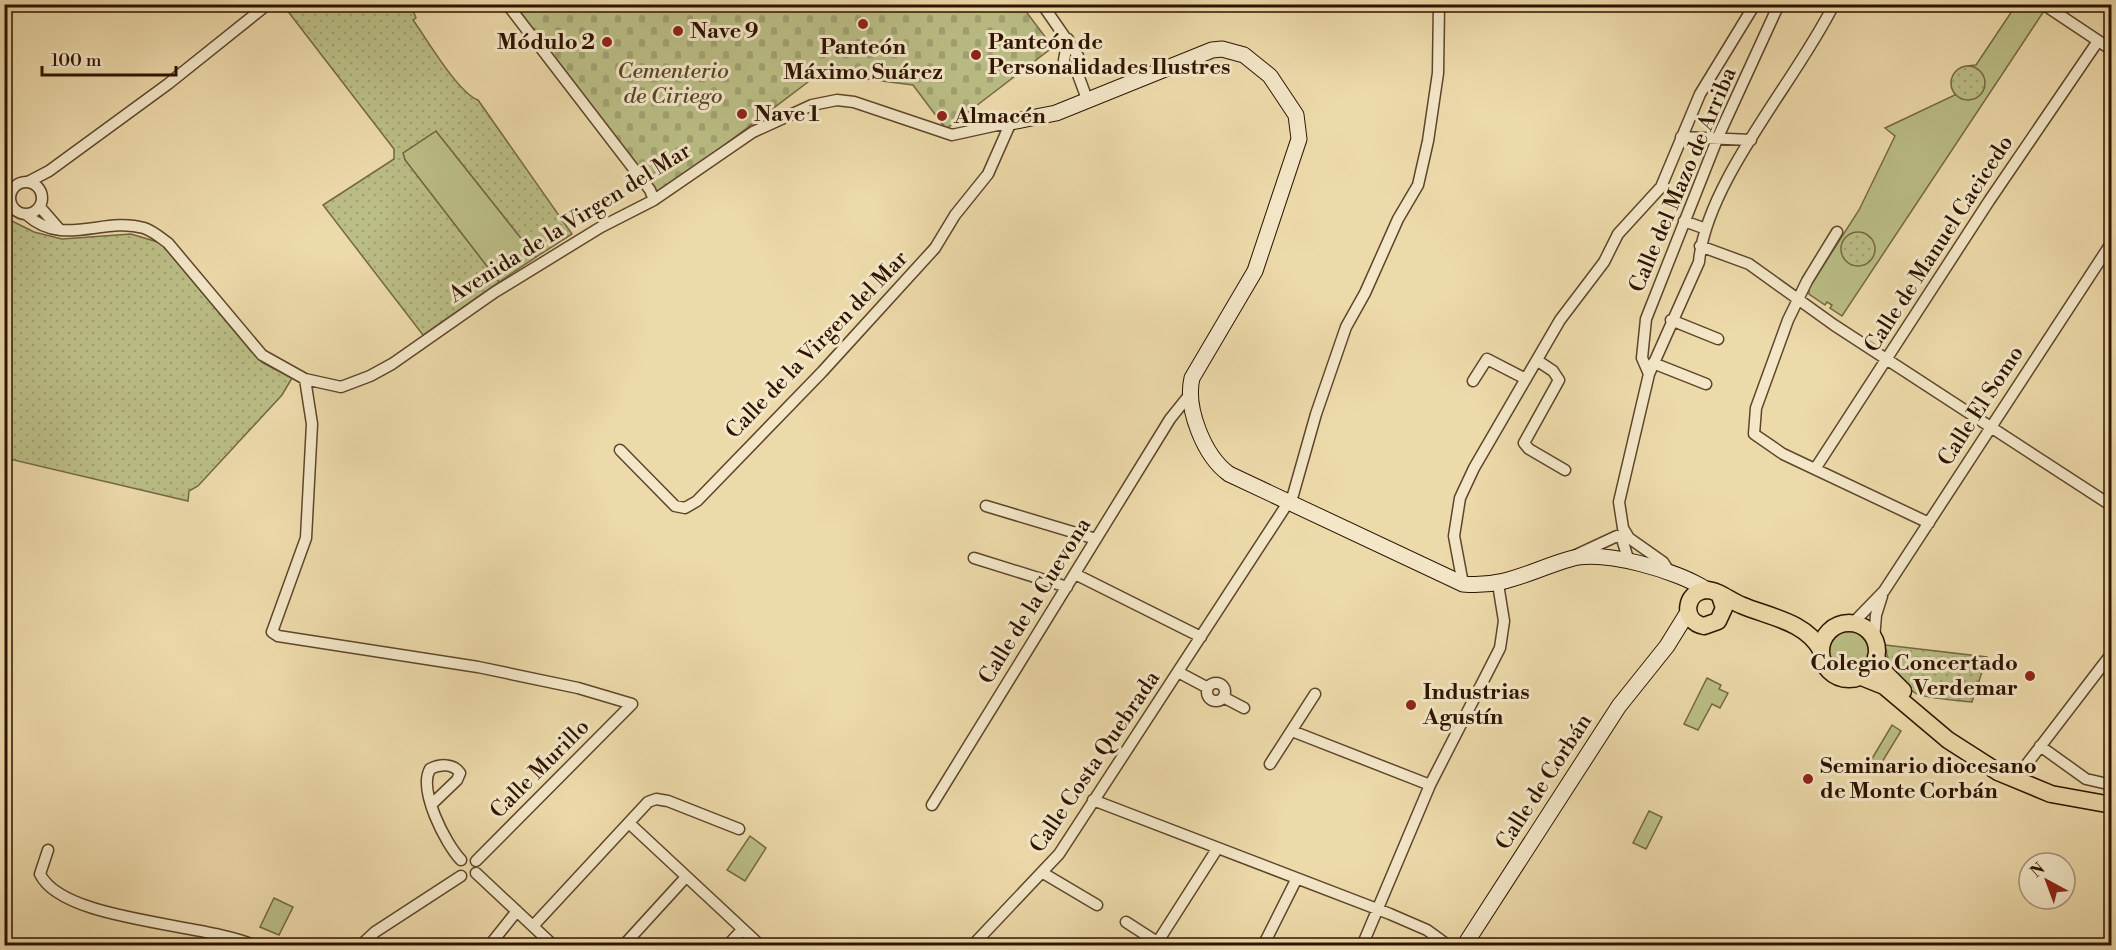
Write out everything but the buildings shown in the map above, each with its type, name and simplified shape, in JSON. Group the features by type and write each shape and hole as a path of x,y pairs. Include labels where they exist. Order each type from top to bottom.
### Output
{"main road":[{"name":"Avenida de la Virgen del Mar","path":"1011,122 1056,113 1196,55 1222,49 1244,55 1257,63 1270,76 1296,115 1299,139 1268,237 1255,271 1192,378 1190,394"},
{"path":"1190,394 1210,453 1221,468 1463,584 1498,584 1584,556 1629,561 1682,576 1749,608 1783,619 1832,629 1853,623 1862,626 1874,639 1876,657 1873,665 1859,676 1846,678 1833,673 1825,664 1815,639 1783,619"},
{"path":"1674,575 1686,587 1692,621 1700,626 1709,626 1722,616 1749,608"},
{"path":"1689,606 1694,595 1714,593"},
{"path":"1714,593 1724,608 1722,616"},
{"name":"Calle de Corbán","path":"1464,945 1619,706 1667,646 1689,606"},
{"name":"Calle de Corbán","path":"1667,646 1700,626"},
{"path":"1821,650 1826,636 1832,629"},
{"path":"1876,657 1895,684 1955,735 1995,762 2054,786 2110,786"},
{"path":"1859,676 1884,686 1948,740 1998,772 2051,794 2112,805"}],"street":[{"path":"40,207 27,214 12,207 9,198 14,186 28,182 49,171 168,84 268,4"},
{"path":"507,4 650,190 654,200"},
{"path":"1042,4 1078,56 1077,72 1087,99"},
{"path":"1289,502 1346,327 1365,293 1398,219 1418,185 1428,141 1438,73 1439,4"},
{"name":"Calle del Mazo de Arriba","path":"1463,584 1454,536 1460,498 1474,468 1560,320 1604,262 1618,234 1661,186 1700,94 1755,4"},
{"name":"Calle del Mazo de Arriba","path":"1649,374 1642,358 1646,319 1718,137 1779,4"},
{"path":"1606,557 1617,536 1621,518 1622,482 1649,374 1671,320 1699,262 1700,246 1706,230 1729,176 1801,63 1834,4"},
{"path":"2046,6 2112,50"},
{"path":"1064,60 1068,39"},
{"name":"Calle de Manuel Cacicedo","path":"1815,469 2098,41"},
{"name":"Avenida de la Virgen del Mar","path":"27,214 38,224 60,230 129,227 145,228 153,232 168,243 262,355 305,379 341,387 370,376 506,285 600,227 654,200 753,132 825,101 837,100 871,106 952,135 1011,122"},
{"name":"Calle de la Virgen del Mar","path":"620,450 668,501 685,508 697,501 877,314 935,248 955,215 988,174 1011,122"},
{"path":"1681,137 1751,140"},
{"path":"40,207 43,183 49,171"},
{"path":"28,182 35,186 42,195"},
{"path":"40,207 60,230"},
{"path":"1684,222 1706,230"},
{"path":"1837,232 1797,299 1756,408 1754,435 1783,454 1929,523"},
{"name":"Calle El Somo","path":"1853,623 1884,591 2112,242"},
{"path":"1700,246 1749,264 1887,360 2112,507"},
{"path":"1671,320 1718,339"},
{"path":"1473,381 1487,359 1526,379"},
{"path":"1538,361 1553,371 1559,380 1524,443 1529,449 1564,470"},
{"path":"1653,363 1706,384"},
{"name":"Calle Murillo","path":"305,379 312,424 306,538 272,632 278,636 478,667 578,688 632,704 476,861"},
{"name":"Calle de la Cuevona","path":"932,805 1170,419 1190,394"},
{"path":"1170,419 1179,412 1196,415"},
{"name":"Calle Costa Quebrada","path":"972,945 1059,854 1289,502"},
{"path":"986,506 1096,539"},
{"path":"1621,518 1629,538 1663,562 1674,575"},
{"path":"1570,559 1617,536"},
{"path":"1617,536 1622,540 1629,561"},
{"path":"974,558 1067,587"},
{"path":"1075,574 1201,637"},
{"path":"1362,945 1430,785 1500,648 1504,621 1498,584"},
{"name":"Calle El Somo","path":"1874,639 1876,615 1884,591"},
{"path":"2020,773 2112,653"},
{"name":"Calle Costa Quebrada","path":"1178,672 1208,688 1207,694 1211,700 1223,697 1244,708"},
{"path":"1270,764 1315,694"},
{"path":"1292,731 1430,785"},
{"path":"2040,746 2086,779 2110,786"},
{"path":"533,926 648,802 656,799 739,830"},
{"path":"1093,800 1377,910 1426,930 1449,945"},
{"path":"433,803 441,831 461,860"},
{"path":"629,823 742,930 761,945"},
{"path":"1126,922 1156,944 1217,849"},
{"path":"48,850 40,874 58,895 119,917 166,923 249,944"},
{"path":"461,860 470,858 476,861 476,873 554,945"},
{"path":"461,860 458,868 461,876"},
{"path":"461,876 467,878 476,873"},
{"name":"Calle Costa Quebrada","path":"1043,873 1097,905"},
{"path":"360,945 375,932 461,876"},
{"path":"623,945 686,877"},
{"path":"1263,945 1296,880"},
{"path":"489,945 517,911"},
{"path":"727,945 742,930"}],"green space":[{"path":"283,5 411,5 416,18 413,20 452,77 478,100 572,234 536,257 436,131 403,153 405,160 499,282 423,335 323,205 394,159 394,149"},
{"name":"Cementerio de Ciriego","path":"512,5 1021,5 1053,47 946,129 913,85 820,73 666,189 656,193"},
{"path":"2016,5 2035,5 2044,11 1842,316 1830,308 1832,305 1827,302 1825,305 1809,294 1809,288 1859,210 1895,136 1885,128 1955,95 1952,82 1955,73 1963,67 1976,65"},
{"path":"1968,66 1980,71 1985,83 1980,95 1968,100 1956,95 1951,83 1956,71"},
{"path":"436,131 536,257 499,282 405,160 403,153"},
{"path":"4,217 34,232 62,239 131,234 161,243 250,350 263,363 292,378 282,395 198,486 189,491 188,501 5,458"},
{"path":"1858,232 1870,237 1875,249 1870,261 1858,266 1846,261 1841,249 1846,237"},
{"path":"1849,629 1864,635 1870,650 1864,665 1849,671 1834,665 1828,650 1834,635"},
{"path":"1885,645 1987,657 1972,702 1934,698 1915,693 1895,672 1888,659"},
{"path":"1707,678 1721,685 1719,689 1728,693 1720,708 1712,704 1698,730 1684,724"},
{"path":"1892,725 1901,731 1879,767 1870,762"},
{"path":"1649,811 1662,817 1646,849 1633,843"},
{"path":"750,836 766,848 745,881 727,870"},
{"path":"274,898 293,907 279,935 260,927"}],"place":[{"name":"Panteón Máximo Suárez","path":"863,24"},
{"name":"Nave 9","path":"678,31"},
{"name":"Módulo 2","path":"607,42"},
{"name":"Panteón de Personalidades Ilustres","path":"976,55"},
{"name":"Nave 1","path":"742,114"},
{"name":"Almacén","path":"942,116"},
{"name":"Colegio Concertado Verdemar","path":"2030,676"},
{"name":"Industrias Agustín","path":"1411,705"},
{"name":"Seminario diocesano de Monte Corbán","path":"1808,779"}]}
